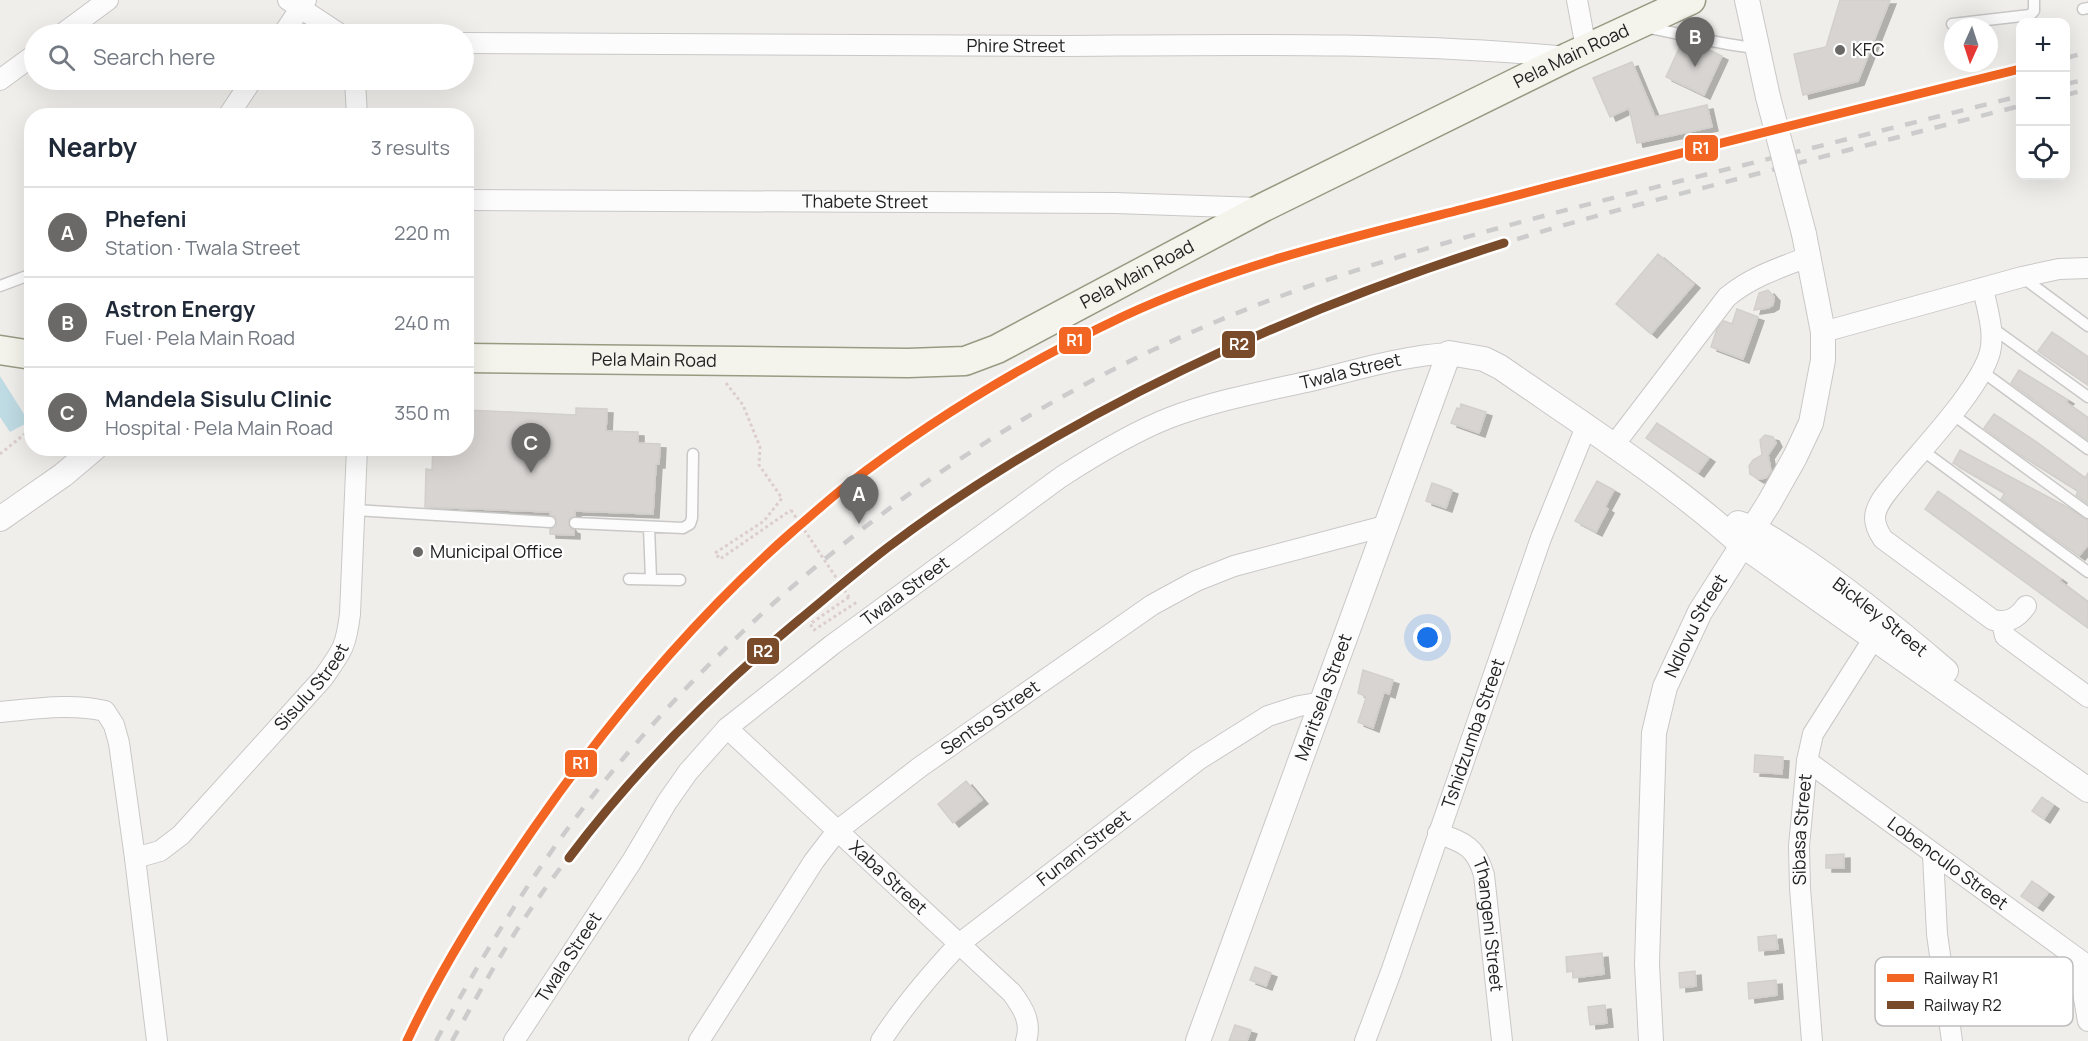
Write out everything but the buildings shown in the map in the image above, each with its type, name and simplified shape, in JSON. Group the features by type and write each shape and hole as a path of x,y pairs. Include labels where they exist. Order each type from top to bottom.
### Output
{"main road":[{"name":"Pela Main Road","path":"474,358 908,363 965,361 997,349 1262,208 1577,52 1691,0"},
{"path":"0,350 24,354"}],"street":[{"path":"76,24 108,0"},
{"path":"1577,0 1577,52"},
{"name":"Ndlovu Street","path":"1651,1041 1647,964 1654,733 1665,687 1700,612 1795,457 1811,423 1823,360 1823,332 1806,245 1768,97 1747,0"},
{"path":"288,24 298,3 326,24"},
{"name":"Phire Street","path":"474,43 773,46 1324,46 1577,52"},
{"path":"0,80 24,62"},
{"path":"233,108 245,90"},
{"path":"356,90 357,108"},
{"name":"Thabete Street","path":"474,200 1115,203 1262,208"},
{"path":"1614,445 1727,297 1806,245"},
{"path":"1823,332 2022,277 2059,269 2088,268"},
{"path":"1983,288 1991,327 1990,351 1983,372 1880,504 1874,516 1877,529 1883,539 1993,620 2009,621 2020,615 2026,606"},
{"name":"Bickley Street","path":"1449,353 1484,359 1500,367 1614,445 1706,512 1748,536 1809,564 1874,613 2005,722 2034,751"},
{"name":"Maritsela Street","path":"1198,1041 1449,353"},
{"name":"Twala Street","path":"514,1041 688,772 727,728 832,645 1061,477 1119,442 1168,418 1379,364 1449,353"},
{"name":"Tshidzumba Street","path":"1365,1041 1541,538 1586,427"},
{"path":"0,519 63,475 86,456"},
{"name":"Sisulu Street","path":"135,858 160,851 182,836 322,678 342,651 347,638 350,614 357,456"},
{"name":"Sentso Street","path":"699,1041 814,861 837,831 920,767 1152,605 1196,581 1234,566 1385,526"},
{"name":"Bickley Street","path":"1748,536 1874,638 2088,790"},
{"path":"2001,622 2005,636 2088,697"},
{"name":"Sibasa Street","path":"1812,1041 1799,846 1807,761 1812,734 1874,638"},
{"name":"Funani Street","path":"881,1041 899,1013 959,944 1198,760 1268,716 1299,706 1322,702"},
{"path":"0,712 70,706 105,711 114,725 119,743 135,858 157,1041"},
{"name":"Xaba Street","path":"727,728 1012,993 1023,1008 1028,1021 1026,1041"},
{"name":"Lobenculo Street","path":"1807,761 2082,962"},
{"name":"Thangeni Street","path":"1438,833 1462,842 1472,849 1480,860 1485,886 1502,1041"},
{"path":"1933,855 1940,957"},
{"path":"2082,962 2088,1021"},
{"path":"1950,1026 1952,1041"}],"lane":[{"path":"1998,19 2030,15 2034,11 2034,0"},
{"path":"1636,25 1699,37 1725,45 1757,48"},
{"path":"0,286 24,277"},
{"path":"2022,277 2088,326"},
{"path":"1991,327 2088,397"},
{"path":"1983,372 2088,449"},
{"path":"1952,414 2088,513"},
{"path":"1922,450 2088,572"},
{"path":"575,523 683,528 690,524 693,453"},
{"path":"355,510 550,522"},
{"path":"649,527 651,579"},
{"path":"628,579 680,580"}],"path":[{"path":"734,393 743,405 760,447 759,465 782,498 764,521 715,553 720,559 791,510 849,597 810,624 814,630 860,600"},
{"path":"0,454 24,434"}],"water":[{"path":"0,376 24,414 24,425 10,432 0,417"}],"railway":[{"path":"2070,57 2088,52"},
{"path":"407,1041 450,959 516,854 592,748 654,672 721,599 826,502 879,461 980,394 1051,353 1124,316 1167,297 1256,265 1392,227 1684,152 2016,70"},
{"path":"2070,83 2088,79"},
{"path":"2070,94 2088,89"},
{"path":"436,1041 471,978 548,856 591,798 662,714 738,636 820,563 907,495 999,434 1094,379 1193,332 1295,291 1343,275 1537,218 2016,97"},
{"path":"452,1041 505,949 553,877 617,797 687,722 761,652 866,565 956,500 1026,455 1098,414 1248,340 1402,278 1507,242 1589,218 2016,107"}],"rail line":[{"name":"R1","path":"407,1041 450,959 516,854 592,748 654,672 721,599 826,502 879,461 980,394 1051,353 1124,316 1167,297 1256,265 1392,227 1684,152 2016,70"},
{"name":"R2","path":"569,858 594,825 648,763 736,675 887,548 956,499 1029,453 1183,370 1263,333 1343,300 1504,243"}],"place":[{"name":"KFC","path":"1840,50"},
{"name":"Astron Energy","path":"1695,67"},
{"name":"Mandela Sisulu Clinic","path":"531,473"},
{"name":"Phefeni","path":"859,524"},
{"name":"Municipal Office","path":"418,552"}]}
